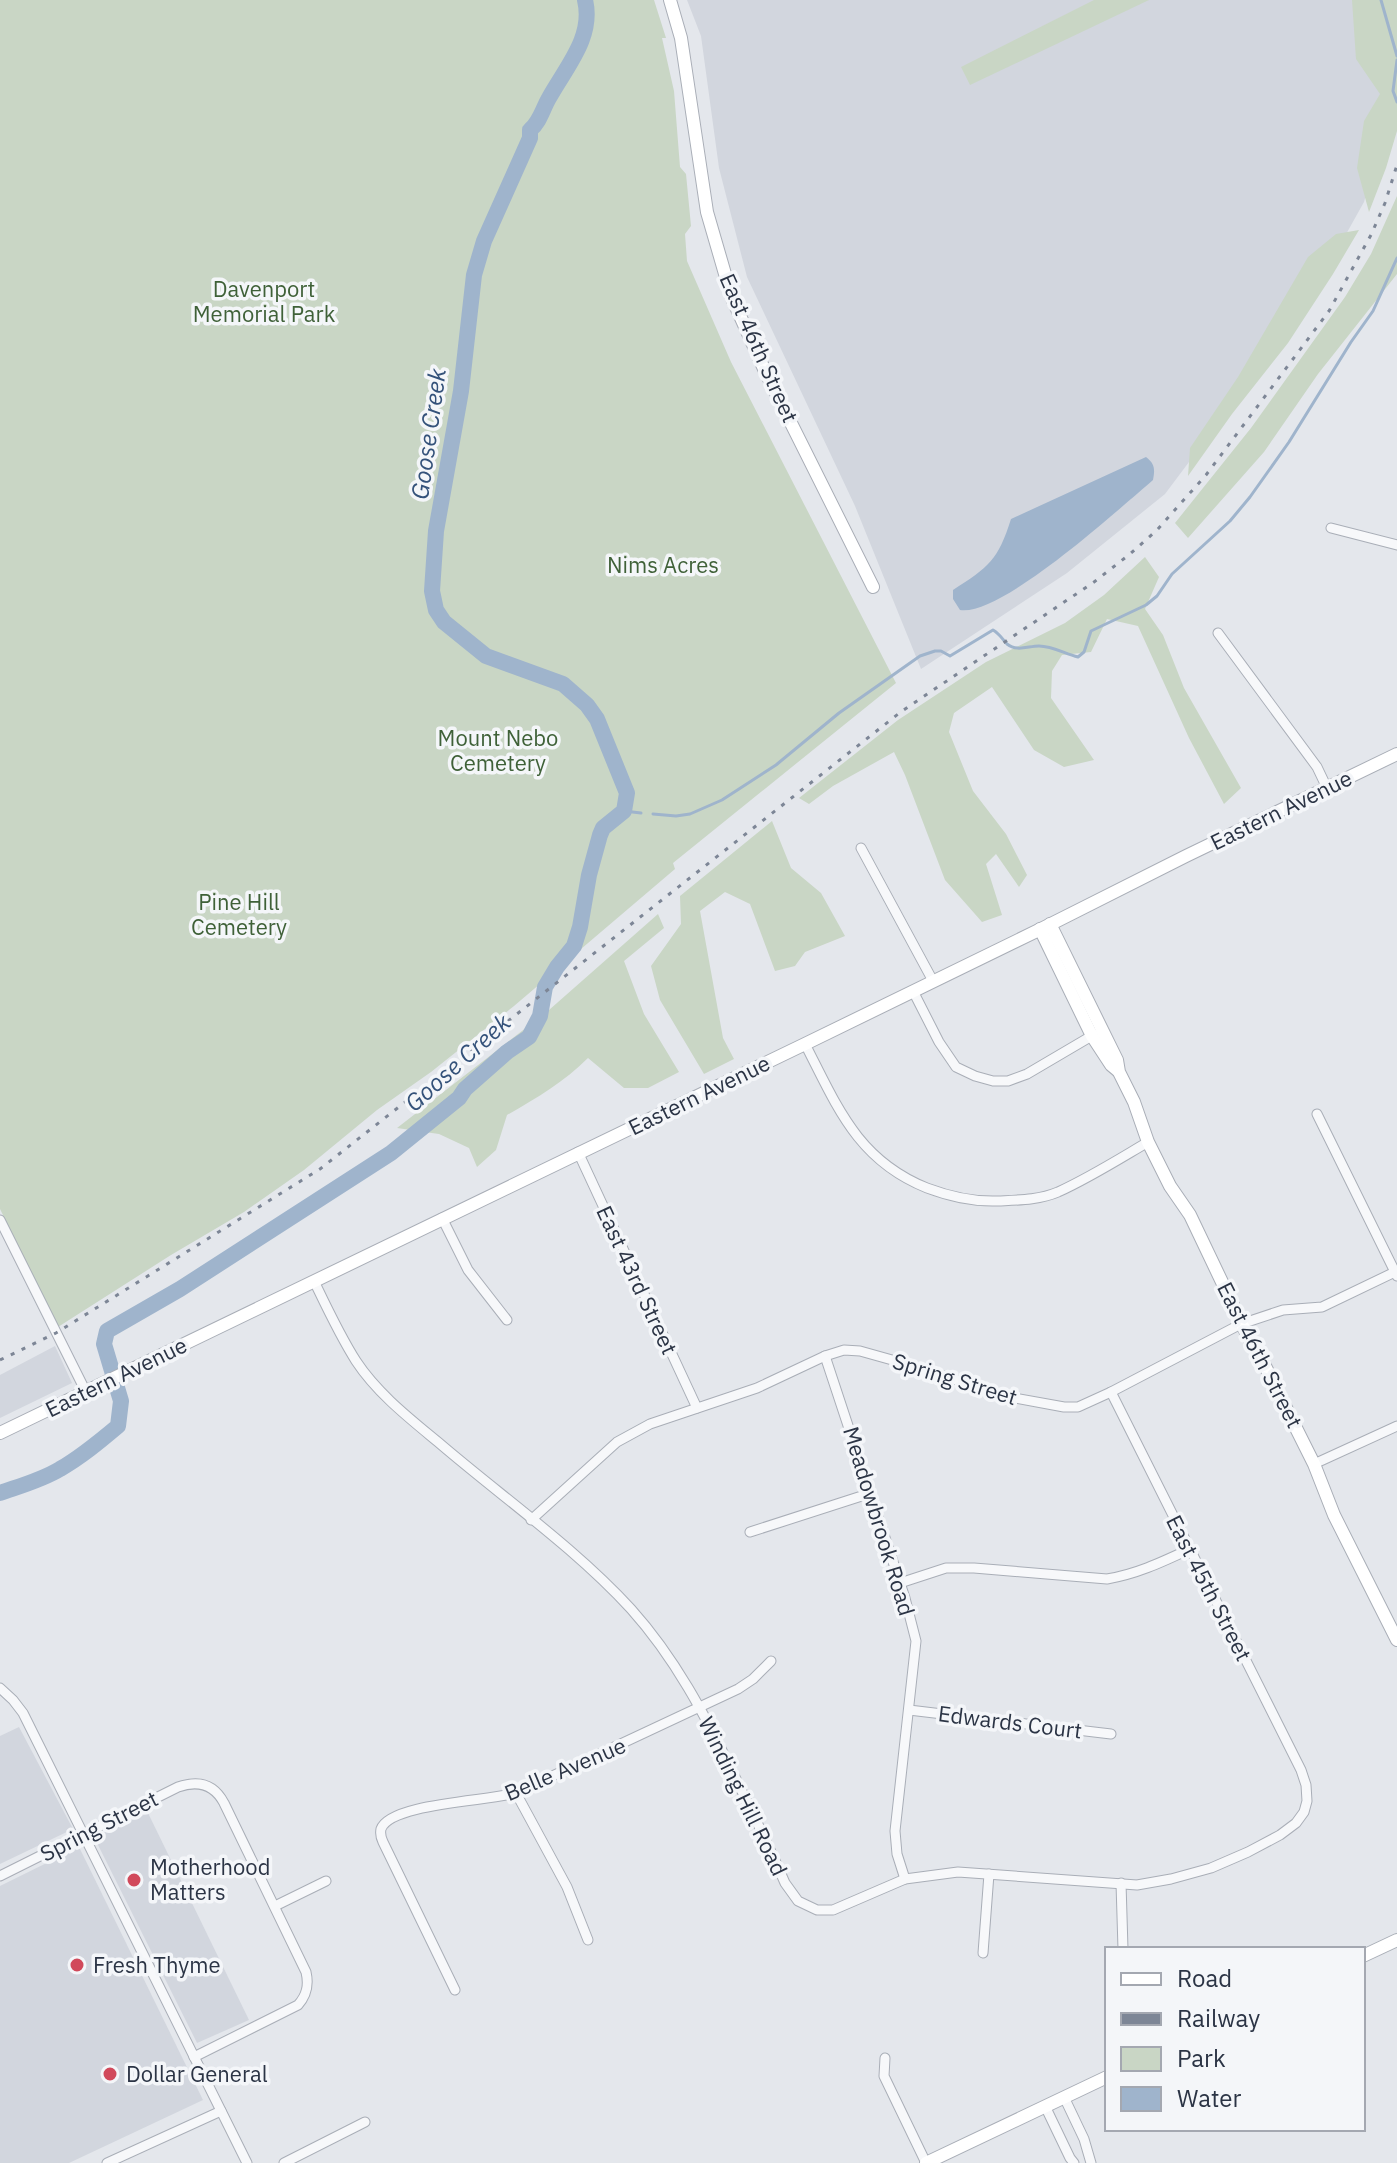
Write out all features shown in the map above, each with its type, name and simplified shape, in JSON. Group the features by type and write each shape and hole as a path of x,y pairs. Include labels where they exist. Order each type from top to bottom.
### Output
{"main road":[{"name":"East 46th Street","path":"670,0 681,38 707,212 732,298 873,587"},
{"name":"Eastern Avenue","path":"0,1433 1397,754"},
{"name":"East 46th Street","path":"1045,927 1097,1033 1117,1060 1148,1142 1170,1186 1190,1215 1241,1324 1314,1464 1334,1515 1397,1640"},
{"path":"1365,1955 1397,1940"},
{"path":"926,2163 1105,2078"}],"street":[{"path":"1331,528 1397,545"},
{"path":"1218,633 1317,767 1327,788"},
{"path":"861,848 933,981"},
{"path":"913,991 939,1042 956,1067 993,1081 1008,1081 1027,1074 1097,1033"},
{"path":"805,1044 846,1122 881,1163 914,1183 951,1197 990,1201 1032,1200 1056,1193 1148,1142"},
{"path":"1317,1114 1396,1273"},
{"name":"East 43rd Street","path":"578,1152 697,1408"},
{"path":"442,1218 468,1270 507,1320"},
{"path":"0,1220 86,1392"},
{"name":"Spring Street","path":"531,1520 617,1442 650,1424 757,1388 844,1350 860,1351 1009,1397 1078,1407 1241,1324 1283,1310 1322,1307 1396,1273"},
{"name":"Winding Hill Road","path":"314,1281 357,1363 378,1388 411,1420 573,1554 630,1609 684,1678 757,1820 785,1883 798,1901 817,1910 833,1910 905,1879 958,1872 1137,1885 1171,1879 1211,1868 1280,1835 1296,1823 1304,1812 1306,1785"},
{"name":"Meadowbrook Road","path":"825,1356 916,1641 895,1831 897,1854 905,1879"},
{"name":"East 45th Street","path":"1111,1392 1306,1785"},
{"path":"1314,1464 1397,1426"},
{"path":"750,1532 871,1493"},
{"path":"900,1583 946,1568 1107,1579 1151,1568 1190,1549"},
{"name":"Belle Avenue","path":"455,1990 383,1842 381,1828 395,1818 425,1807 494,1799 516,1793 700,1708 745,1684 771,1661"},
{"path":"0,1688 23,1713 247,2163"},
{"name":"Edwards Court","path":"909,1710 1111,1734"},
{"name":"Spring Street","path":"0,1876 178,1787 201,1783 220,1796 275,1906"},
{"path":"516,1793 567,1887 588,1940"},
{"path":"983,1953 989,1874"},
{"path":"194,2057 291,2010 302,2000 307,1988 306,1972 275,1906 326,1881"},
{"path":"1121,1883 1123,1947"},
{"path":"885,2058 884,2076 926,2163"},
{"path":"1064,2097 1084,2139 1091,2163"},
{"path":"1045,2106 1074,2163"},
{"path":"107,2163 221,2111"},
{"path":"284,2163 365,2122"}],"shaded area":[{"path":"687,0 1397,0 1397,85 1364,202 1306,306 1165,494 1067,573 921,669 855,506 747,277 719,168 701,36"},
{"path":"55,1346 72,1383 0,1418 0,1375"},
{"path":"19,1727 73,1829 0,1864 0,1736"},
{"path":"148,1813 249,2020 197,2043 94,1837"},
{"path":"79,1847 203,2100 69,2163 0,2163 0,1886"}],"green space":[{"path":"0,0 654,0 666,38 662,38 674,91 680,167 686,174 691,226 685,234 687,261 731,362 896,683 673,863 675,869 514,1006 304,1170 244,1212 58,1327 0,1209"},
{"path":"1094,0 1149,0 970,85 961,67"},
{"path":"1352,0 1397,0 1397,131 1369,212 1357,168 1364,121 1380,94 1356,59"},
{"path":"1397,196 1397,274 1318,374 1264,452 1188,538 1175,523 1251,428 1345,297 1371,254"},
{"path":"1359,230 1288,343 1188,476 1190,448 1238,377 1308,257 1336,234"},
{"path":"1145,557 1159,577 1145,609 1163,635 1184,688 1241,788 1224,804 1189,738 1138,626 1107,619 1091,652 1062,655 1052,671 1051,698 1094,760 1064,767 1034,750 992,687 954,713 949,732 973,791 1006,834 1027,875 1019,887 996,854 986,864 1002,915 982,922 945,880 894,752 833,786 809,804 799,798 898,720 986,662 1065,623 1104,595"},
{"path":"772,821 791,868 821,893 845,936 805,952 795,966 775,971 750,904 725,892 700,911 723,1038 734,1059 704,1074 660,1000 651,966 681,924 680,896"},
{"path":"658,914 664,928 624,961 644,1014 679,1072 648,1088 624,1088 588,1058 560,1082 507,1115 496,1150 477,1167 469,1148 439,1134 397,1128 549,1010"}],"water":[{"path":"1146,457 1154,467 1153,480 1088,535 1003,597 979,608 960,610 953,599 953,590 991,561 1002,544 1011,519"}],"waterway":[{"name":"Goose Creek","path":"0,1493 60,1469 118,1426 121,1401 104,1344 107,1331 180,1289 391,1153 459,1098 507,1052 529,1037 540,1016 545,987 574,946 600,835 603,828 624,811 627,793 597,719 587,705 563,684 486,656 444,622 436,610 432,591 436,531 461,391 474,275 484,241 530,138 530,130 582,39 586,27 585,0"},
{"path":"1381,0 1397,56"},
{"path":"1397,60 1393,91 1397,102"},
{"path":"653,814 690,814 722,800 776,765 839,713 920,656 935,651 950,656 993,630 1015,648 1044,646 1078,657 1084,652 1091,631 1146,605 1157,596 1172,574 1230,521 1250,497 1373,311 1397,258"},
{"path":"624,811 641,813"}],"railway":[{"path":"0,1360 56,1333 320,1169 902,711 1094,582 1130,554 1157,530 1206,475 1329,311 1371,235 1397,165"}],"place":[{"name":"Motherhood Matters","path":"134,1880"},
{"name":"Fresh Thyme","path":"77,1965"},
{"name":"Dollar General","path":"110,2074"}],"park label":[{"name":"Davenport Memorial Park","path":"264,302"},
{"name":"Nims Acres","path":"663,565"},
{"name":"Mount Nebo Cemetery","path":"498,750"},
{"name":"Pine Hill Cemetery","path":"239,914"}]}
